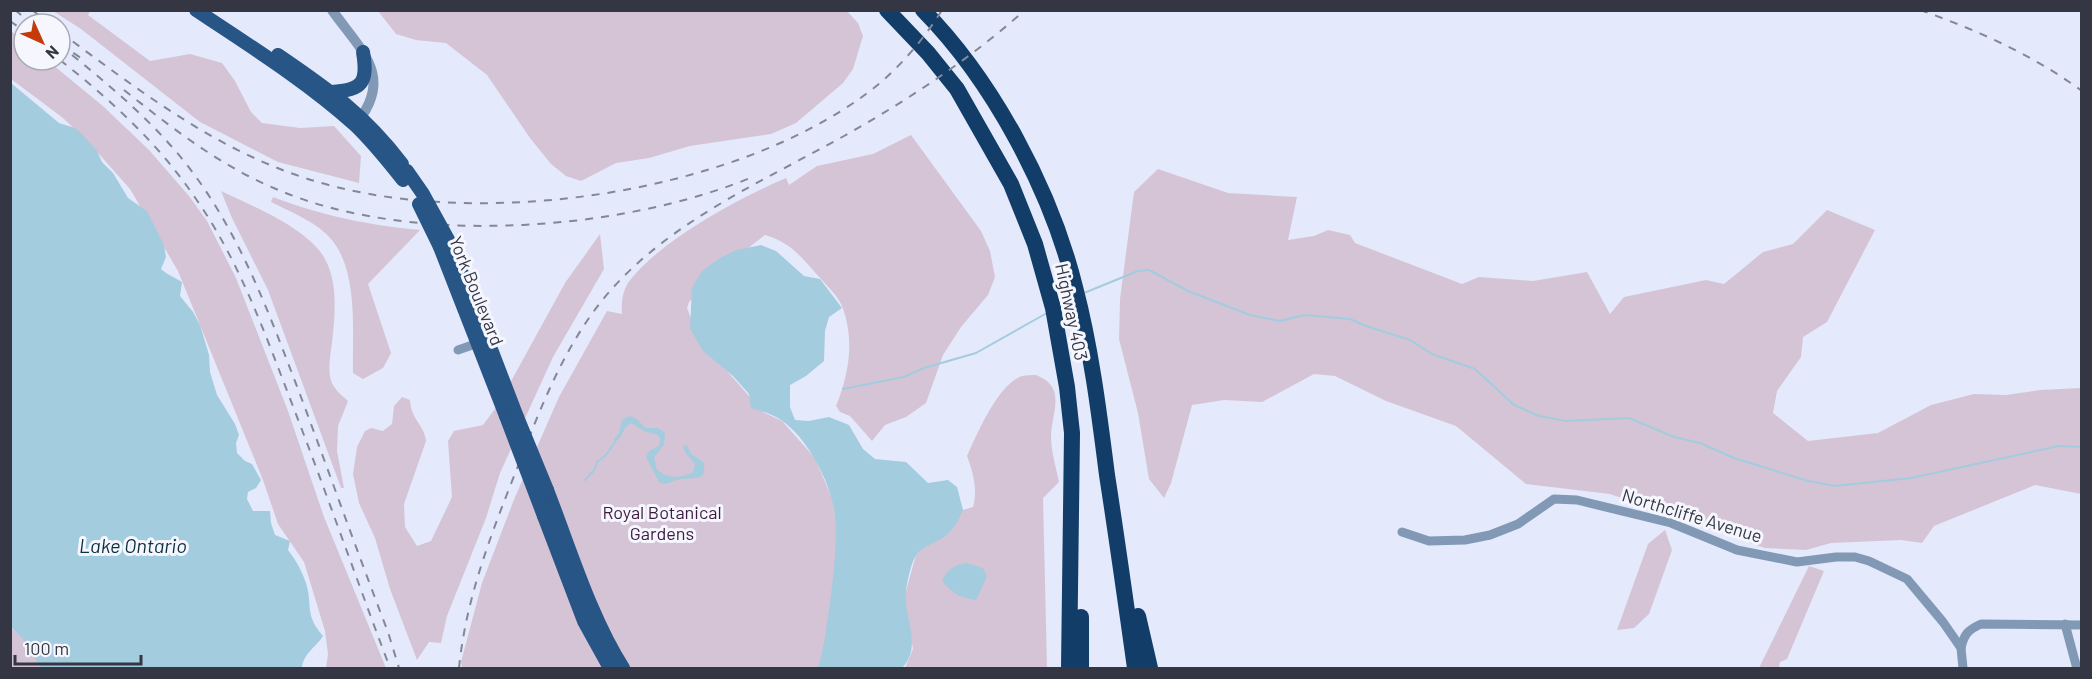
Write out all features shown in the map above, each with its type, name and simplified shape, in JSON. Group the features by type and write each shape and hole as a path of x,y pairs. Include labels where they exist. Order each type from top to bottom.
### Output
{"highway":[{"name":"Highway 403","path":"887,10 928,53 957,89 1011,184 1035,244 1053,308 1067,387 1072,433 1069,669"},
{"name":"Highway 403","path":"923,10 966,59 992,97 1037,182 1070,267 1093,373 1135,669"},
{"path":"1093,373 1116,477 1139,626 1150,669"},
{"path":"1073,464 1080,507 1082,669"}],"main road":[{"name":"York Boulevard","path":"196,10 359,121"},
{"name":"York Boulevard","path":"211,10 332,92 359,121 387,159 405,176 445,246 511,417 544,516 584,621 610,669"},
{"path":"332,92 351,90 360,84 366,67 363,52"},
{"name":"York Boulevard","path":"511,417 547,490 596,616 623,669"}],"street":[{"path":"332,10 363,52 373,70 375,82 371,102 359,121"},
{"path":"458,350 482,342"},
{"name":"Northcliffe Avenue","path":"1402,532 1429,541 1465,540 1490,535 1518,524 1554,500 1577,500 1671,524 1737,550 1797,562 1855,557 1907,579 1943,622 1961,648 1963,669"},
{"path":"1961,648 1964,636 1969,630 1981,624 2082,625"},
{"path":"2065,624 2079,669"}],"green space":[{"path":"53,11 90,11 88,15 150,61 190,54 222,63 235,81 251,112 262,123 300,128 334,126 361,156 359,183 278,162 200,122 72,23 72,12"},
{"path":"378,11 847,11 858,23 863,36 853,69 843,83 796,123 771,134 690,146 649,158 616,163 581,181 566,176 551,164 530,138 487,75 446,43 416,40 396,34"},
{"path":"10,30 12,32 12,72 62,72 104,107 149,150 189,196 207,221 236,278 288,411 324,517 386,668 326,668 328,654 325,631 304,562 278,524 263,480 178,271 130,189 63,118 11,79"},
{"name":"Royal Botanical Gardens","path":"911,135 981,231 990,251 995,277 988,295 961,327 943,355 926,403 906,417 885,425 872,441 850,416 840,412 836,406 849,357 848,331 842,306 833,292 803,259 786,244 773,238 765,235 752,245 689,302 687,308 699,339 763,412 782,421 815,458 833,501 842,574 819,668 462,668 461,662 482,583 515,497 559,397 607,311 622,314 623,295 631,279 662,249 703,221 746,197 786,178 789,185 817,166 873,154"},
{"path":"1158,169 1228,193 1297,197 1288,240 1314,236 1328,230 1350,235 1355,243 1462,284 1479,277 1533,281 1587,272 1610,314 1624,297 1706,280 1724,284 1763,252 1793,244 1827,210 1875,230 1827,322 1803,337 1801,357 1777,391 1773,413 1808,441 1878,433 1931,405 1974,394 2006,395 2040,390 2081,388 2081,494 2035,485 1934,526 1922,543 1901,540 1831,543 1806,550 1765,548 1610,494 1526,484 1456,426 1386,401 1335,376 1314,374 1262,402 1224,400 1192,405 1171,483 1164,498 1149,479 1138,413 1119,339 1120,299 1134,192"},
{"path":"221,191 289,225 313,244 327,264 334,297 330,378 335,388 348,401 338,426 337,451 344,488 341,488 268,290"},
{"path":"273,197 346,219 420,230 368,284 391,353 383,368 363,379 353,373 352,297 344,260 336,245 324,232 305,219 271,202"},
{"path":"600,234 604,269 553,357 500,473 486,518 447,616 441,643 429,642 417,660 390,589 375,538 359,503 353,474 357,447 365,431 371,428 383,431 392,424 394,406 402,397 410,400 426,441 404,504 405,527 417,546 431,541 452,497 448,441 454,431 483,425 498,405 565,283"},
{"path":"1036,375 1052,386 1056,401 1051,442 1059,482 1043,498 1047,668 905,668 913,649 904,598 916,555 956,512 973,507 974,481 967,456 976,435 997,399 1013,381 1022,376"},
{"path":"1665,530 1672,550 1649,614 1634,628 1617,630 1648,544"},
{"path":"1809,566 1824,571 1787,659 1780,662 1779,668 1759,668"},
{"path":"10,627 59,668 11,668"}],"water":[{"name":"Lake Ontario","path":"11,83 59,123 75,128 82,134 113,173 128,198 147,211 164,245 166,257 161,269 182,282 180,296 200,325 217,395 239,435 236,443 237,453 252,464 261,480 256,488 248,492 247,499 253,511 270,511 275,535 290,541 288,550 306,583 311,616 323,636 307,655 302,668 41,668 23,639 11,627"},
{"path":"761,245 776,251 804,276 820,279 842,308 829,317 825,331 824,361 806,376 790,385 790,407 795,420 809,421 829,417 849,425 863,449 875,459 906,462 928,483 948,480 957,487 963,510 957,522 945,536 920,551 911,568 907,584 906,606 912,649 909,659 902,668 818,668 826,632 835,554 834,512 829,489 813,456 798,435 778,418 751,408 749,394 733,376 703,351 690,329 692,288 702,271 720,258 737,250"},
{"path":"630,416 637,419 645,428 658,428 665,433 664,445 654,457 657,470 674,477 693,472 695,464 683,446 687,445 691,454 703,462 704,474 697,478 682,479 666,484 659,482 646,457 649,451 659,446 658,435 644,431 631,423 615,442 614,439 619,433 622,420"},
{"path":"966,563 983,568 987,577 976,600 957,594 942,581 951,569"}],"waterway":[{"path":"1084,293 1138,271 1149,270 1188,291 1250,315 1280,321 1305,315 1350,319 1410,340 1432,354 1475,369 1514,405 1539,416 1566,421 1629,418 1674,437 1700,443 1734,458 1808,481 1835,486 1911,478 2059,446 2082,447"},
{"path":"1060,306 1071,300"},
{"path":"843,389 904,377 924,368 976,353 1047,313"},
{"path":"585,480 615,442"}],"railway":[{"path":"72,41 118,75 207,134 239,151 305,178 370,194 442,202 517,202 594,195 670,180 743,158 809,129 866,94 888,76 917,45 942,10"},
{"path":"459,668 462,642 474,590 508,491 563,361 600,303 625,275 682,228 746,189 892,108 960,62 1025,10"},
{"path":"1920,10 2004,44 2044,66 2082,91"},
{"path":"72,52 81,58"},
{"path":"72,55 133,107 161,135 206,191 239,247 266,306 388,632 399,668"},
{"path":"72,70 116,107 150,141 182,179 225,246 269,345 390,668"},
{"path":"124,90 197,145 255,179 276,189 330,207 389,219 451,225 516,225 580,220 643,210 702,195 755,176"}]}
